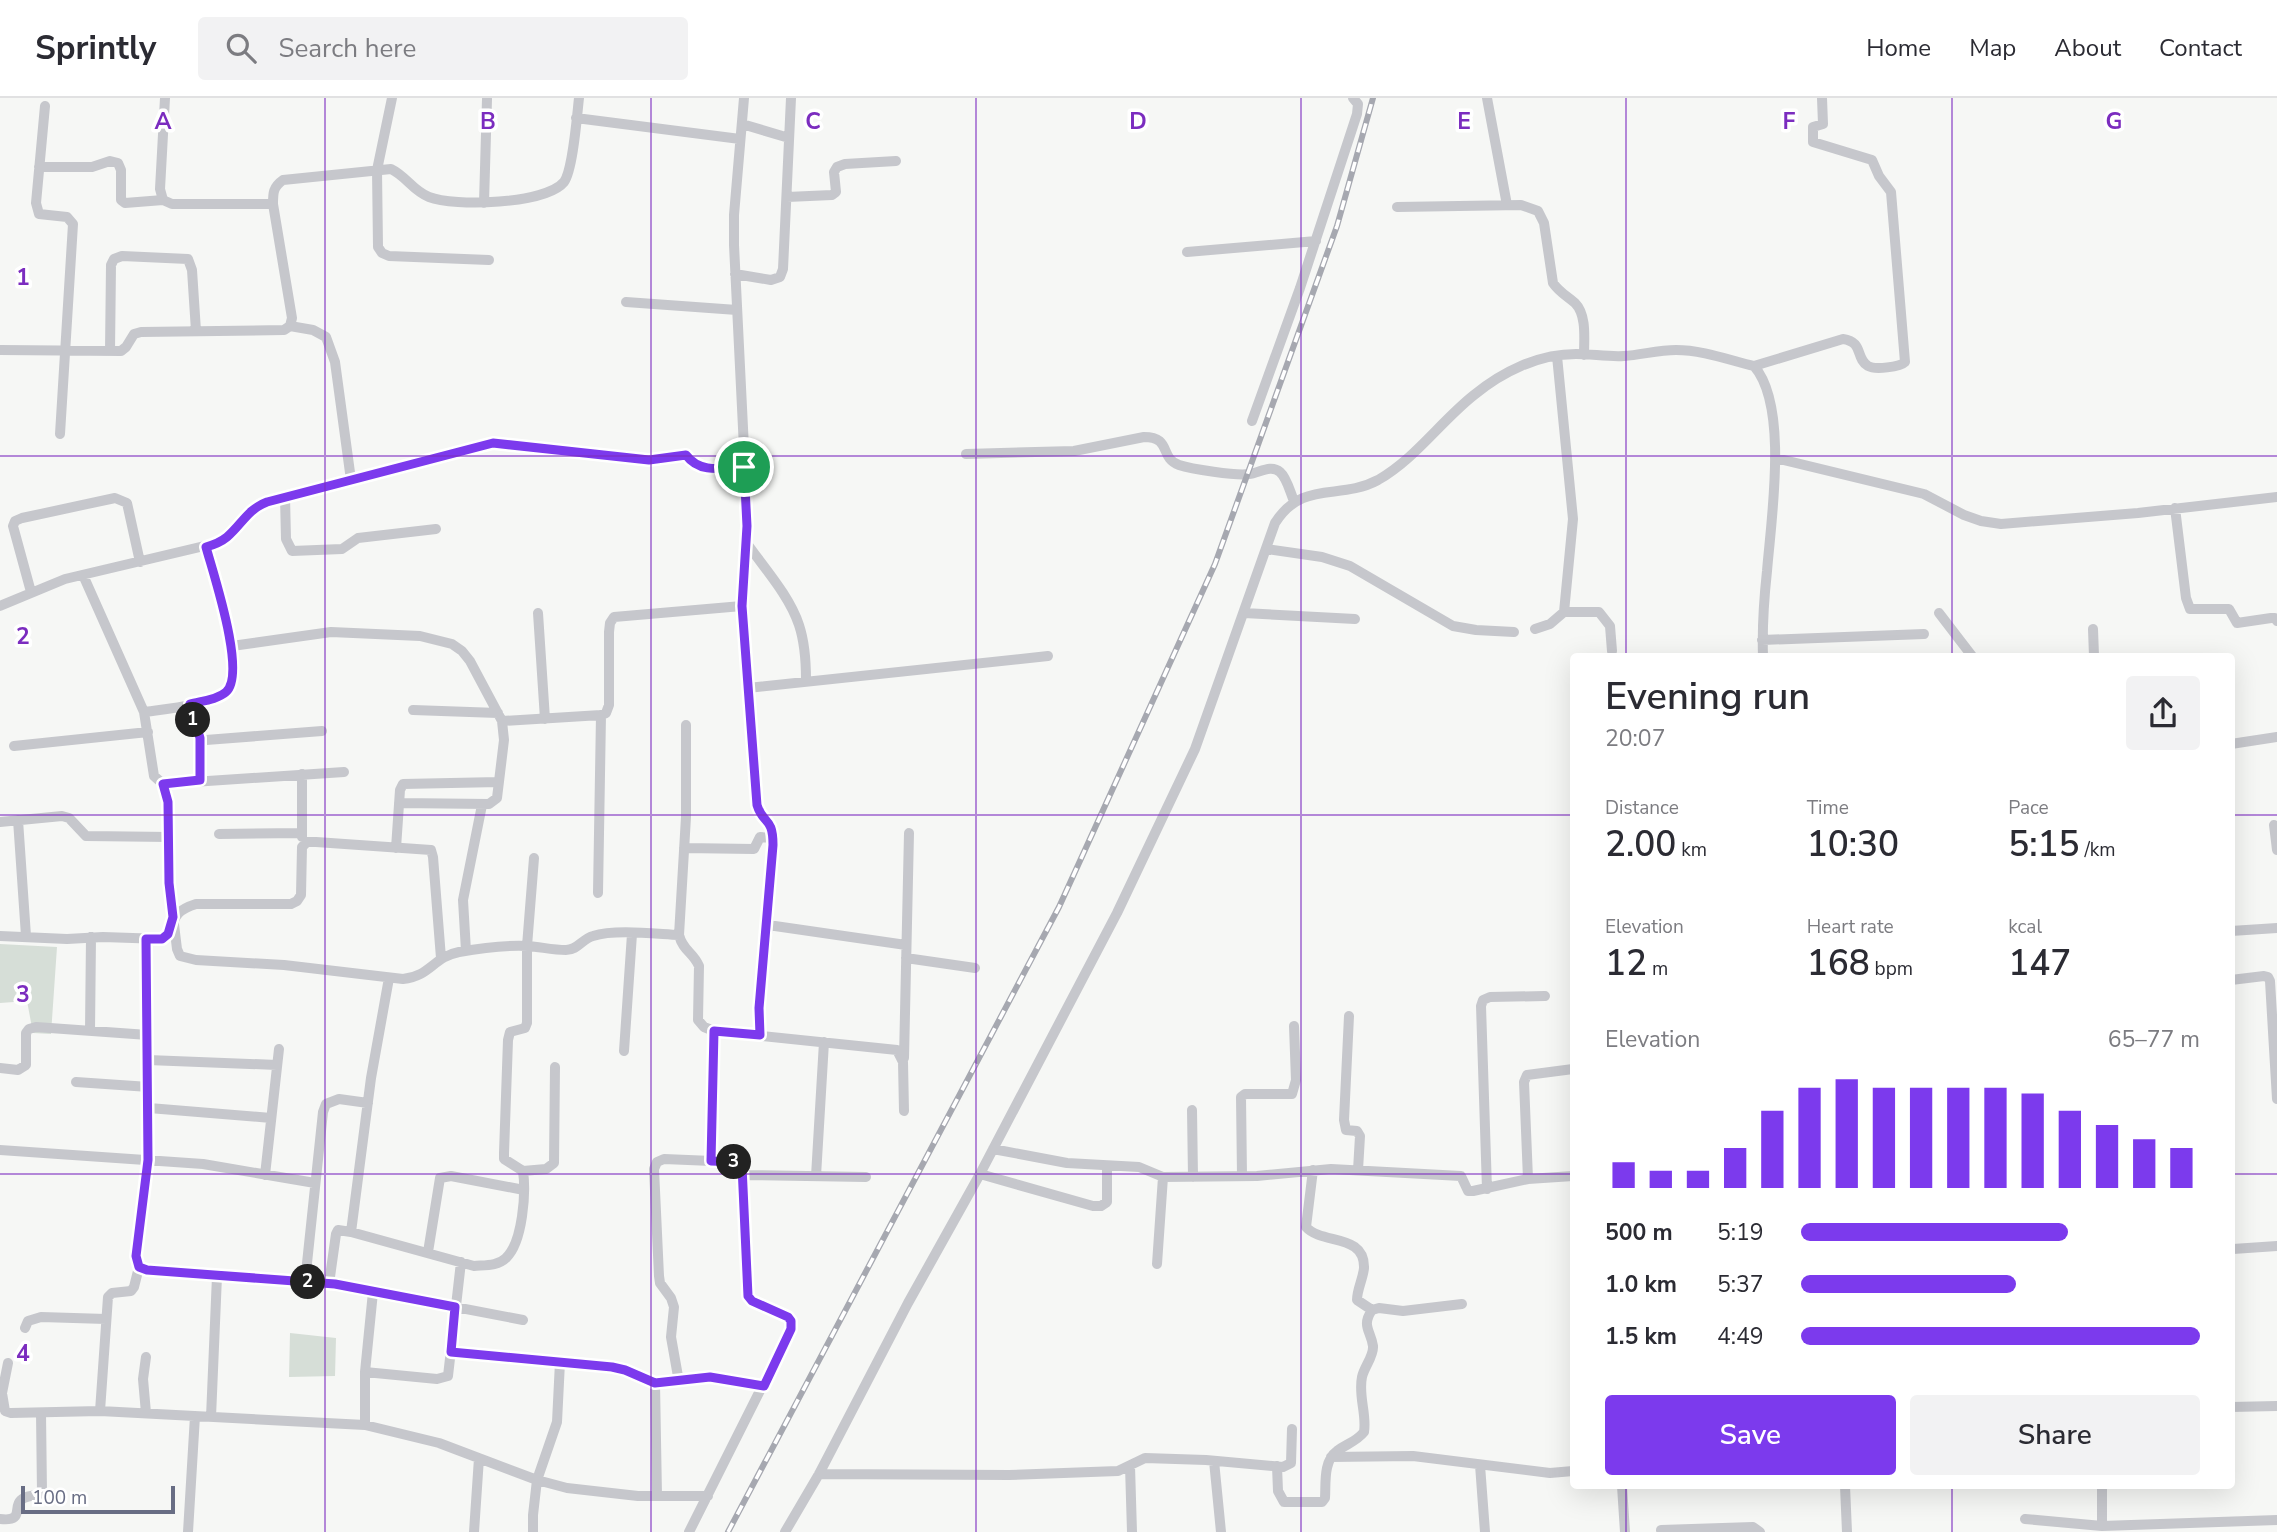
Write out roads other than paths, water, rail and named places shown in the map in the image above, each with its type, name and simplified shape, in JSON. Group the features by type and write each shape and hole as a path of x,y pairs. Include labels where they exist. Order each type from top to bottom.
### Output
{"street":[{"path":"163,200 160,189 165,98"},
{"path":"392,98 377,170 378,247 382,253 389,256 489,260"},
{"path":"0,350 121,351 127,347 134,334 141,332 284,330 290,326 292,318 273,204 275,185 283,180 391,169 402,174 415,189 429,197 445,201 484,203 538,194 555,189 565,181 579,98"},
{"path":"744,98 734,215 746,542 742,606 757,805 760,814 770,822 773,838 768,925 759,1008 760,1035"},
{"path":"735,274 771,280 780,277 783,269 791,98"},
{"path":"1251,421 1316,241 1357,114 1358,104 1353,98"},
{"path":"1488,98 1507,205"},
{"path":"785,1532 819,1474 908,1303 980,1174 1117,913 1195,749 1275,523 1285,508 1310,495 1366,486 1381,478 1396,468 1457,409 1498,377 1537,360 1557,356 1622,356 1655,351 1690,351 1754,366 1843,339 1857,346 1870,367 1895,367 1905,362 1891,192 1879,176 1872,160 1813,142 1813,127 1824,124 1822,98"},
{"path":"484,203 487,99"},
{"path":"45,106 37,211 40,214 67,217 73,224 60,434"},
{"path":"576,118 740,139"},
{"path":"742,124 789,138"},
{"path":"786,197 832,195 836,192 834,172 837,167 896,160"},
{"path":"39,167 92,167 110,161 118,163 121,170 121,200 125,203 163,200 172,204 273,204"},
{"path":"1396,207 1507,205 1533,208 1542,217 1553,283 1558,291 1580,310 1583,319 1584,355"},
{"path":"1187,252 1316,241"},
{"path":"110,351 111,265 114,259 122,257 188,258 192,270 196,331"},
{"path":"626,302 737,310"},
{"path":"290,326 313,330 326,337 335,362 351,480"},
{"path":"1557,356 1573,519 1564,612"},
{"path":"1754,366 1768,387 1775,458 1763,653"},
{"path":"966,454 1074,451 1155,437 1160,439 1168,457 1181,466 1239,475 1271,468 1278,470 1283,475 1294,501"},
{"path":"0,606 31,592 83,575 206,547 228,537 256,506 493,443 649,460 686,455 692,463 701,467 744,467"},
{"path":"1775,458 1924,494 1965,515 2001,524 2138,513 2277,497"},
{"path":"285,497 286,539 292,551 342,548 358,538 436,529"},
{"path":"31,592 13,527 15,521 22,518 115,498 122,499 127,503 140,562"},
{"path":"2175,508 2186,598 2190,608 2230,609 2237,623 2271,618 2277,621"},
{"path":"746,542 799,624 806,680"},
{"path":"144,712 216,698 233,683 232,646 206,547"},
{"path":"1266,549 1322,557 1350,566 1453,626 1514,632"},
{"path":"83,575 144,712 154,776 163,784 167,793 169,883 180,956 187,959 284,965 389,978 415,978 426,973 441,958 466,951 527,946 566,950 595,935 679,934"},
{"path":"413,710 545,719 601,715 606,713 609,705 609,632 614,618 742,606"},
{"path":"1535,629 1550,624 1564,612 1599,612 1609,626 1612,650"},
{"path":"538,613 545,719"},
{"path":"1940,613 1970,653"},
{"path":"1244,614 1355,619"},
{"path":"2093,629 2094,653"},
{"path":"232,646 331,632 420,636 438,639 462,651 500,717 504,740 497,797 494,802 482,804 399,803"},
{"path":"1762,640 1924,634"},
{"path":"748,688 1048,656"},
{"path":"190,704 200,738 200,780"},
{"path":"598,893 601,715"},
{"path":"685,724 684,848 679,934 685,950 696,958 699,966 698,1020 704,1027 714,1031 897,1049 904,1062"},
{"path":"200,738 206,740 322,731"},
{"path":"15,746 148,732"},
{"path":"2235,743 2277,737"},
{"path":"163,784 344,772"},
{"path":"0,936 162,939 168,934 173,917 181,908 196,904 291,904 297,901 301,894 302,774"},
{"path":"396,848 400,790 403,784 499,782"},
{"path":"466,951 463,900 482,804"},
{"path":"0,822 62,816 69,818 86,836 170,837"},
{"path":"18,820 26,936"},
{"path":"2274,825 2277,850"},
{"path":"219,834 302,833"},
{"path":"904,1111 909,833"},
{"path":"684,848 754,849 760,837 773,838"},
{"path":"302,848 307,842 316,842 430,850 441,958"},
{"path":"534,858 527,946 527,1023 525,1028 510,1032 508,1040 503,1153 504,1159 523,1171 546,1168 554,1163 555,1068"},
{"path":"768,925 906,945"},
{"path":"2235,930 2277,928"},
{"path":"624,1051 632,934"},
{"path":"90,1031 91,937"},
{"path":"100,1412 108,1297 112,1293 131,1291 139,1267 136,1256 148,1160 146,939"},
{"path":"906,958 975,968"},
{"path":"2235,979 2272,975 2270,981 2277,1099"},
{"path":"351,1232 368,1104 389,978"},
{"path":"1487,1189 1481,1006 1483,1000 1490,997 1545,996"},
{"path":"1349,1016 1344,1120 1346,1130 1357,1131 1360,1136 1358,1170"},
{"path":"0,1068 18,1070 26,1065 25,1041 29,1029 36,1027 148,1035"},
{"path":"1242,1177 1241,1097 1245,1094 1292,1094 1296,1080 1294,1027"},
{"path":"711,1161 714,1031"},
{"path":"816,1177 824,1042"},
{"path":"265,1175 279,1049"},
{"path":"148,1059 277,1065"},
{"path":"1528,1179 1524,1082 1527,1075 1570,1069"},
{"path":"76,1082 149,1087"},
{"path":"305,1282 323,1112 326,1104 339,1099 368,1104"},
{"path":"149,1108 271,1118"},
{"path":"1192,1110 1193,1177"},
{"path":"993,1149 1067,1163 1139,1167 1163,1177 1242,1177 1313,1170 1455,1174 1464,1178 1468,1191 1528,1179 1570,1176"},
{"path":"0,1150 204,1164 315,1183"},
{"path":"679,1382 671,1336 674,1307 660,1283 659,1276 654,1168 657,1162 664,1159 736,1162 742,1166 744,1175 748,1296 752,1301 788,1317 791,1329 689,1532"},
{"path":"980,1174 1101,1206 1107,1202 1107,1166"},
{"path":"1313,1170 1306,1227 1312,1233 1350,1244 1360,1252 1364,1269 1357,1300 1372,1310 1379,1308 1403,1311 1462,1304"},
{"path":"330,1284 338,1230 474,1266 493,1265 506,1258 519,1232 523,1171"},
{"path":"744,1175 866,1177"},
{"path":"428,1252 440,1178 451,1176 523,1190"},
{"path":"1157,1264 1163,1177"},
{"path":"2235,1249 2277,1246"},
{"path":"365,1372 443,1378 449,1371 461,1262"},
{"path":"139,1267 147,1270 330,1284 523,1320"},
{"path":"211,1417 217,1276"},
{"path":"365,1425 365,1372 373,1292"},
{"path":"1277,1466 1278,1491 1284,1502 1317,1503 1325,1499 1328,1463 1331,1457 1364,1432 1361,1387 1364,1369 1373,1349 1367,1325 1372,1310"},
{"path":"25,1328 28,1321 41,1317 106,1319"},
{"path":"451,1352 625,1370 655,1383 719,1378 764,1386"},
{"path":"146,1357 143,1379 146,1413"},
{"path":"533,1532 537,1480 557,1422 560,1362"},
{"path":"8,1363 2,1393 5,1411 146,1413 365,1425 439,1443 537,1480 567,1488 638,1496 708,1496"},
{"path":"655,1383 657,1496"},
{"path":"2235,1408 2277,1406"},
{"path":"0,1519 12,1519 25,1497 42,1493 41,1413"},
{"path":"188,1532 195,1416"},
{"path":"819,1474 1118,1471 1145,1458 1283,1467 1291,1463 1293,1429"},
{"path":"1331,1457 1413,1457 1550,1473 1570,1471"},
{"path":"474,1532 479,1458"},
{"path":"1214,1461 1221,1532"},
{"path":"1480,1465 1485,1532"},
{"path":"1130,1466 1132,1532"},
{"path":"1622,1489 1622,1531"},
{"path":"1845,1489 1847,1532"},
{"path":"2102,1489 2102,1526"},
{"path":"2025,1519 2072,1527 2126,1528 2213,1527 2276,1520 2275,1532"},
{"path":"1661,1530 1753,1527 1760,1532"}],"railway":[{"path":"728,1532 1059,907 1215,564 1337,226 1373,98"}]}
